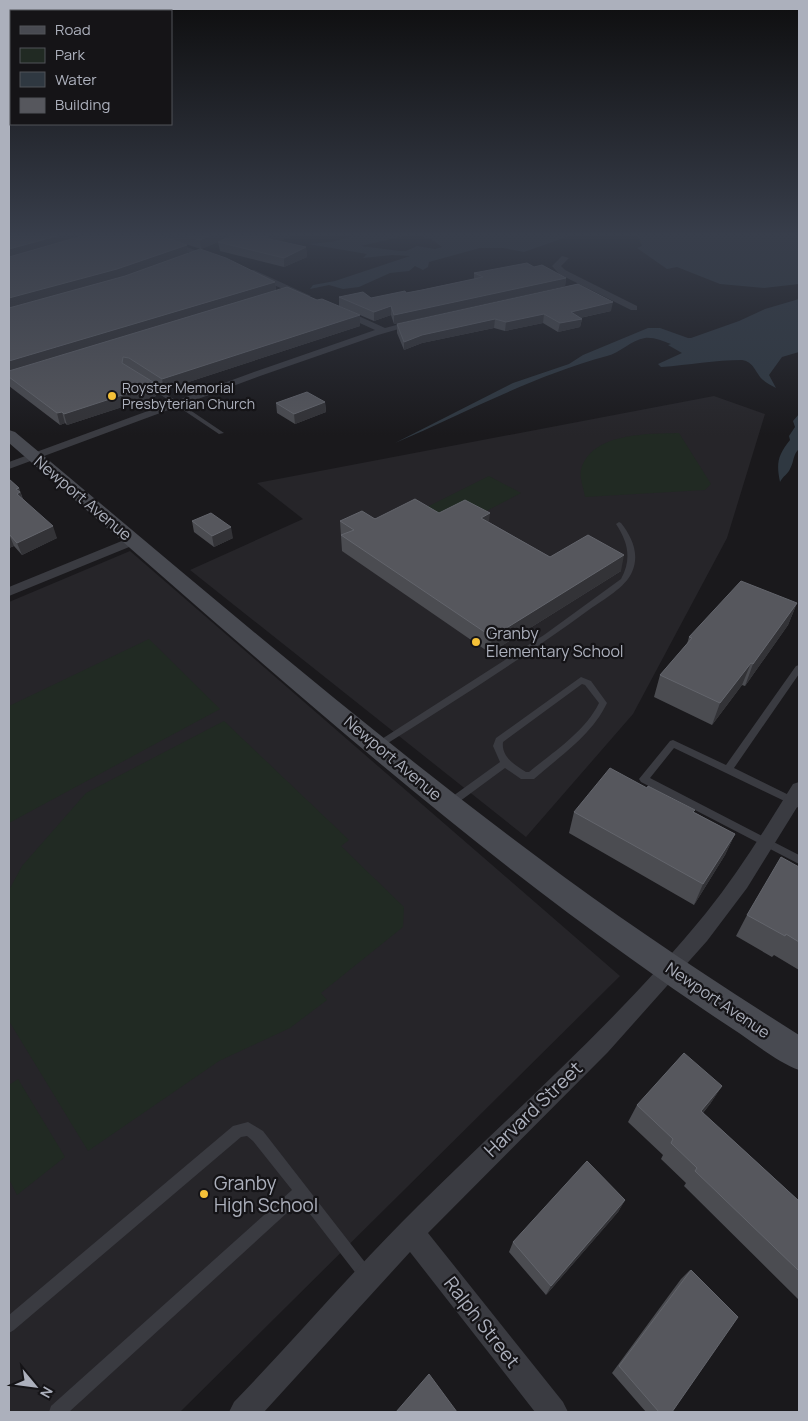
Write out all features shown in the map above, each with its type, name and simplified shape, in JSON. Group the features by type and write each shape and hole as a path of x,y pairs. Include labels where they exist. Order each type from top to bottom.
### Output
{"street":[{"path":"620,302 634,308"},
{"path":"332,307 382,330"},
{"path":"9,466 176,403 382,330 429,319"},
{"name":"Newport Avenue","path":"9,435 377,746 449,804 527,865 670,968 799,1054"},
{"path":"9,592 134,540"},
{"name":"Harvard Street","path":"244,1412 410,1232 608,1036 701,934 731,895 797,798"},
{"name":"Ralph Street","path":"410,1232 553,1412"}],"lane":[{"path":"142,380 222,433"},
{"path":"377,746 546,637 624,580 630,572 631,544 619,524"},
{"path":"728,769 799,668"},
{"path":"581,680 588,683 603,703 601,710 592,722 531,776 524,776 505,763 498,746 499,740 581,680"},
{"path":"797,798 673,743 644,779 799,860"},
{"path":"449,804 505,763"},
{"path":"9,1325 238,1131 248,1129 258,1136 368,1278"},
{"path":"57,1412 301,1191"}],"shaded area":[{"name":"Granby Elementary School","path":"714,396 765,414 727,538 633,714 526,837 190,570 303,519 257,483"},
{"name":"Granby High School","path":"130,551 620,976 180,1412 9,1412 9,602"}],"green space":[{"path":"679,433 711,484 705,490 585,497 581,470 587,458 596,448 608,442 637,435"},
{"path":"489,476 521,493 471,519 413,514"},
{"path":"149,639 220,709 9,823 9,706"},
{"path":"224,721 349,840 341,846 404,907 403,927 321,993 327,1000 290,1028 219,1061 88,1151 9,1021 9,890 22,866 86,793"},
{"path":"18,1079 65,1157 17,1195 9,1179 9,1085"}],"water":[{"path":"788,302 799,302 799,352 782,357 769,375 776,388 762,379 749,363 742,360 661,367 658,364 682,353 668,345 671,344 645,338 635,341 612,354 526,384 395,443 513,383 569,364 583,355 648,328 660,328 691,338 739,321 765,309"},
{"path":"799,414 799,449 789,471 780,482 779,459 795,427 793,421"}],"building":[{"path":"30,302 207,302 9,361 9,308"},
{"path":"236,302 330,302 360,315 162,379 129,358 123,357 122,363 153,382 150,383 153,385 64,414 62,412 57,413 9,377 9,371"},
{"path":"351,302 453,302 394,315 391,306 374,312"},
{"path":"495,302 612,302 571,312 582,319 560,323 544,314 506,322 495,319 422,335 404,342 397,324"},
{"path":"307,392 325,402 294,414 276,403"},
{"path":"9,479 19,488 16,489 20,492 17,494 53,526 17,543 9,534"},
{"name":"Granby Elementary School","path":"415,499 439,513 465,500 490,513 481,518 550,557 588,535 624,555 492,637 341,535 354,530 340,521 362,511 375,519"},
{"path":"211,513 231,527 212,536 192,521"},
{"path":"741,581 797,603 753,664 751,663 720,703 660,675 692,638 689,637"},
{"path":"610,768 647,788 648,786 695,810 693,812 735,834 703,884 574,812"},
{"path":"781,857 799,867 799,942 747,915"},
{"path":"684,1053 722,1086 701,1111 799,1201 799,1271 695,1171 697,1168 671,1143 673,1139 637,1105"},
{"path":"587,1161 625,1200 551,1286 513,1242"},
{"path":"691,1270 738,1317 672,1412 659,1412 619,1366"},
{"path":"429,1374 457,1412 396,1412"}],"place":[{"name":"Royster Memorial Presbyterian Church","path":"112,396"},
{"name":"Granby Elementary School","path":"476,642"},
{"name":"Granby High School","path":"204,1194"}]}
